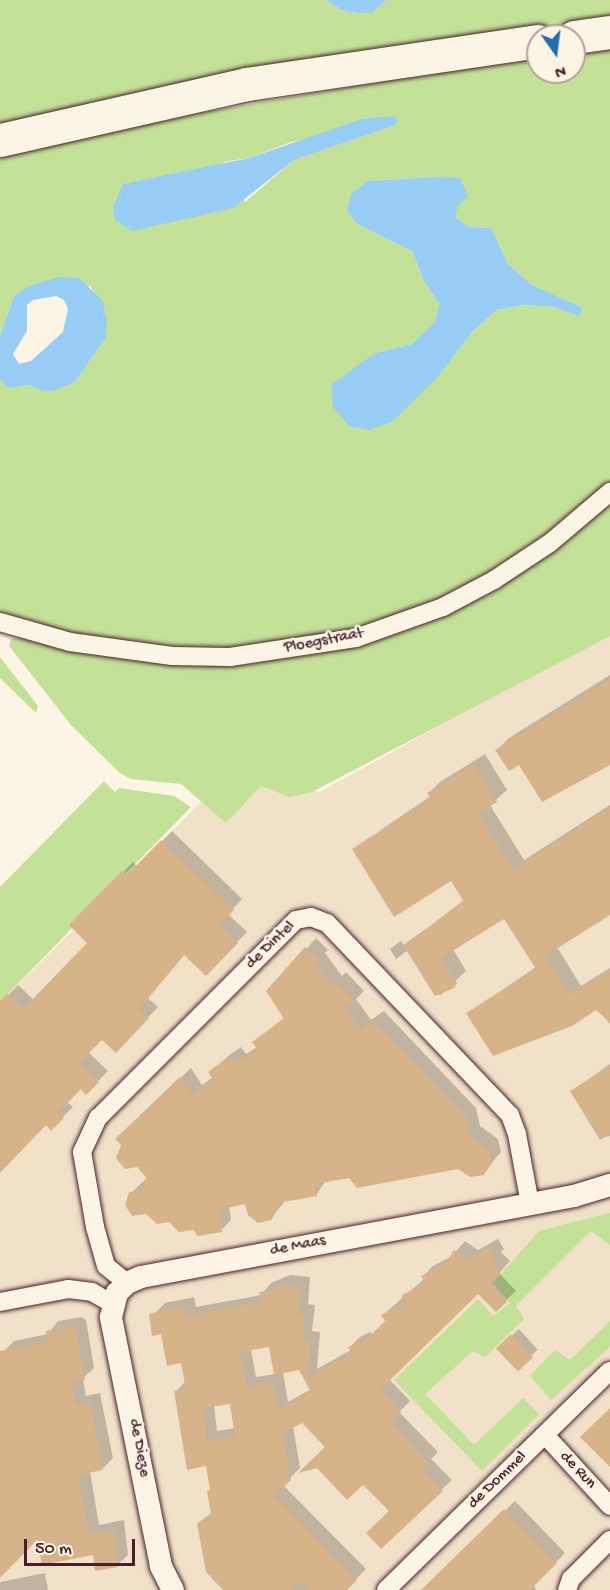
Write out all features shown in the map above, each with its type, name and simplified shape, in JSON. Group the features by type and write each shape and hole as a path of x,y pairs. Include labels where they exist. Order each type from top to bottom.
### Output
{"highway":[{"path":"586,35 610,32"},
{"path":"0,140 247,84 526,43"}],"street":[{"name":"Ploegstraat","path":"0,622 70,642 172,656 230,657 356,638 442,607 494,580 550,543 610,492"},
{"name":"de Dintel","path":"127,1283 106,1266 93,1216 82,1152 98,1118 296,920 311,917 327,923 510,1115 517,1134 530,1204"},
{"name":"de Maas","path":"127,1283 141,1277 530,1204 610,1185"},
{"path":"0,1302 68,1289 92,1292 113,1304 127,1283"},
{"name":"de Dieze","path":"113,1304 111,1317 161,1566 173,1590"},
{"name":"de Dommel","path":"386,1590 610,1371"},
{"name":"de Run","path":"544,1435 610,1506"},
{"path":"567,1590 571,1579 610,1540"}],"shaded area":[{"path":"610,631 610,1590 0,1590 0,1003 209,794 269,779 320,792"}],"green space":[{"path":"0,0 325,0 342,10 372,13 387,0 610,0 610,20 573,24 526,24 526,29 472,35 0,127"},
{"path":"610,43 610,486 547,539 439,602 355,633 231,652 173,649 71,636 0,615 0,379 8,387 28,385 43,391 75,382 105,339 91,286 14,296 0,336 0,157 169,118 526,57 526,84 586,84 586,47","holes":["392,126 294,160 245,202 223,162 249,158 291,142","433,177 460,179 455,217 469,227 491,228 508,264 532,285 582,307 578,316 554,307 523,305 497,310 472,332 437,378 375,353 412,344 435,322 439,304 424,281 412,251 357,224 368,181"]},
{"path":"610,500 610,636 312,792 290,797 261,786 226,823 181,784 131,779 120,773 71,725 9,646 11,639 27,637 232,663 302,656 358,644 405,629"},
{"path":"0,657 38,706 36,713 0,678"},
{"path":"104,781 115,792 119,788 174,796 191,807 0,1002 0,887"},
{"path":"610,1213 610,1245 591,1231 516,1306 524,1319 485,1357 473,1351 425,1394 474,1445 523,1398 539,1414 482,1471 394,1380 478,1299 493,1316 510,1303 493,1283 539,1231"},
{"path":"610,1321 610,1347 551,1400 530,1376 555,1350 570,1360"}],"water":[{"path":"325,0 387,0 372,13 357,13 342,10"},
{"path":"394,116 398,121 393,126 294,160 233,208 132,231 115,220 113,207 123,184 249,158 362,119"},
{"path":"433,177 460,178 468,197 458,205 455,217 469,227 491,228 508,264 532,285 582,307 581,313 578,316 554,307 523,305 497,310 472,332 437,378 393,421 370,430 349,426 333,407 331,385 375,353 412,344 435,322 439,304 424,281 412,251 357,224 347,210 351,194 368,181"},
{"path":"60,277 79,278 102,300 107,321 105,339 75,382 56,390 43,391 28,385 8,388 0,379 0,336 14,296 31,285","holes":["56,296 64,300 68,309 63,332 31,361 19,364 13,354 27,331 27,305 33,300"]}],"building":[{"path":"610,679 610,765 542,802 519,765 509,771 495,750"},
{"path":"474,764 497,802 478,813 513,869 610,808 610,915 545,956 570,995 610,970 610,1022 596,1010 572,1026 493,1056 466,1013 536,969 504,919 441,958 457,983 454,988 435,996 403,945 464,902 451,881 394,917 352,849 431,799 427,793"},
{"path":"161,840 234,910 219,925 238,943 206,976 184,955 139,1009 149,1018 116,1053 102,1040 79,1063 99,1082 86,1095 81,1089 58,1113 64,1118 51,1131 46,1125 0,1173 0,1001 7,994 23,1009 87,943 69,925 122,871 127,875"},
{"path":"305,947 320,961 316,964 331,985 336,981 355,1002 346,1008 360,1029 373,1020 467,1118 470,1136 489,1149 492,1163 484,1175 470,1177 458,1169 357,1188 349,1178 315,1184 317,1196 277,1203 278,1209 271,1220 258,1223 248,1215 245,1204 218,1210 222,1232 198,1236 193,1230 179,1232 169,1222 157,1224 146,1214 132,1216 125,1205 129,1192 142,1190 146,1177 137,1167 125,1169 119,1162 116,1158 121,1145 115,1139 180,1077 192,1094 213,1079 208,1072 230,1056 235,1063 257,1049 252,1042 284,1019 266,991"},
{"path":"610,1066 610,1134 600,1140 570,1091"},
{"path":"488,1248 495,1260 491,1262 501,1272 490,1283 507,1302 496,1312 478,1294 380,1390 401,1412 390,1423 429,1463 422,1470 443,1491 381,1549 366,1533 389,1511 363,1485 347,1500 317,1468 298,1473 325,1447 302,1423 282,1434 291,1480 275,1496 357,1580 347,1590 307,1590 300,1582 292,1590 223,1590 206,1572 197,1523 212,1520 206,1466 187,1470 174,1391 186,1389 181,1363 167,1366 161,1334 152,1336 149,1314 184,1307 186,1316 261,1302 259,1292 278,1289 278,1285 300,1287 298,1314 305,1314 303,1341 310,1341 308,1377 352,1354 348,1347 360,1341 362,1344 385,1321 381,1315 405,1302 401,1296 425,1282 421,1276 446,1263 454,1250 467,1260","holes":["269,1347 274,1375 299,1370 311,1392 278,1410 273,1382 247,1387 240,1352","230,1404 235,1436 207,1441 203,1408"]},
{"path":"71,1327 76,1330 85,1380 72,1382 76,1405 90,1402 103,1470 78,1475 89,1534 114,1530 118,1567 95,1571 93,1555 42,1565 37,1540 0,1578 0,1351 48,1342 46,1331"},
{"path":"511,1334 533,1357 518,1372 496,1349"},
{"path":"610,1408 610,1467 580,1437"},
{"path":"504,1509 557,1563 530,1590 421,1590"}]}
